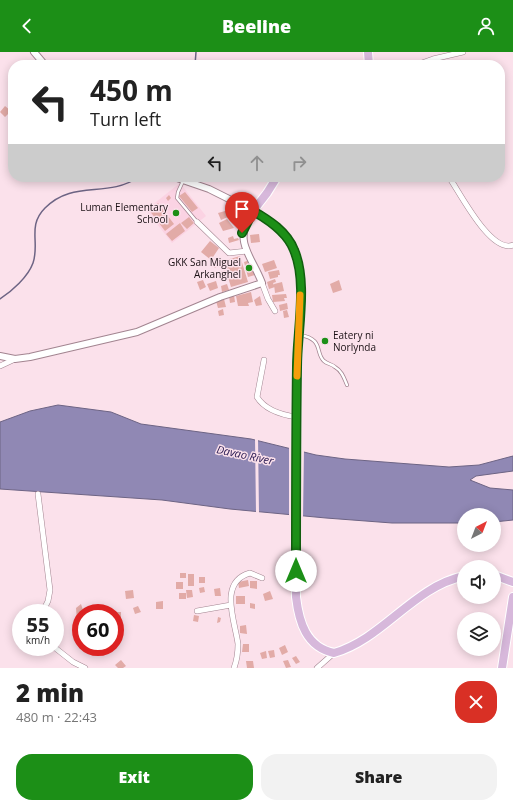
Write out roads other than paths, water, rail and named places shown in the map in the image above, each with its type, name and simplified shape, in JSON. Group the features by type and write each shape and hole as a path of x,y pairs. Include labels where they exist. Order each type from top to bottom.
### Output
{"main road":[{"path":"274,182 253,211 280,231 294,249 299,271 296,597 300,623 307,636 314,644 322,649 334,653 363,640 423,594 457,578"},
{"path":"501,578 513,582"},
{"path":"502,668 513,597"}],"street":[{"path":"34,52 41,60"},
{"path":"430,60 463,52"},
{"path":"190,182 209,189 253,211 242,233 243,240 268,299 275,311"},
{"path":"452,182 487,234 500,245 505,247 513,245"},
{"path":"197,222 229,253 247,251"},
{"path":"0,366 15,359 137,332 220,297 262,283"},
{"path":"0,356 15,359"},
{"path":"264,360 257,397 271,410 297,417"},
{"path":"38,494 50,590 46,604"},
{"path":"234,668 238,653 238,644 231,605 233,586 239,578 250,573 262,578"},
{"path":"197,611 231,605"},
{"path":"317,668 334,653"},
{"path":"64,655 73,662 85,668"}],"lane":[{"path":"183,182 177,198 197,222"},
{"path":"298,335 304,336 319,346 321,357 324,362 336,367 340,371 347,385"}],"water":[{"name":"Davao River","path":"58,405 111,412 141,424 251,439 316,455 345,459 449,467 479,465 513,456 513,471 476,476 470,480 490,488 513,490 513,520 501,521 501,508 457,508 457,523 392,523 230,509 162,500 0,489 0,422 30,411"}],"waterway":[{"path":"195,60 196,52"},
{"path":"0,299 10,292 31,268 35,256 35,228 37,221 45,208 56,199 67,194 114,187 129,182"}],"place":[{"name":"Luman Elementary School","path":"176,213"},
{"name":"GKK San Miguel Arkanghel","path":"249,268"},
{"name":"Eatery ni Norlynda","path":"325,341"}]}
